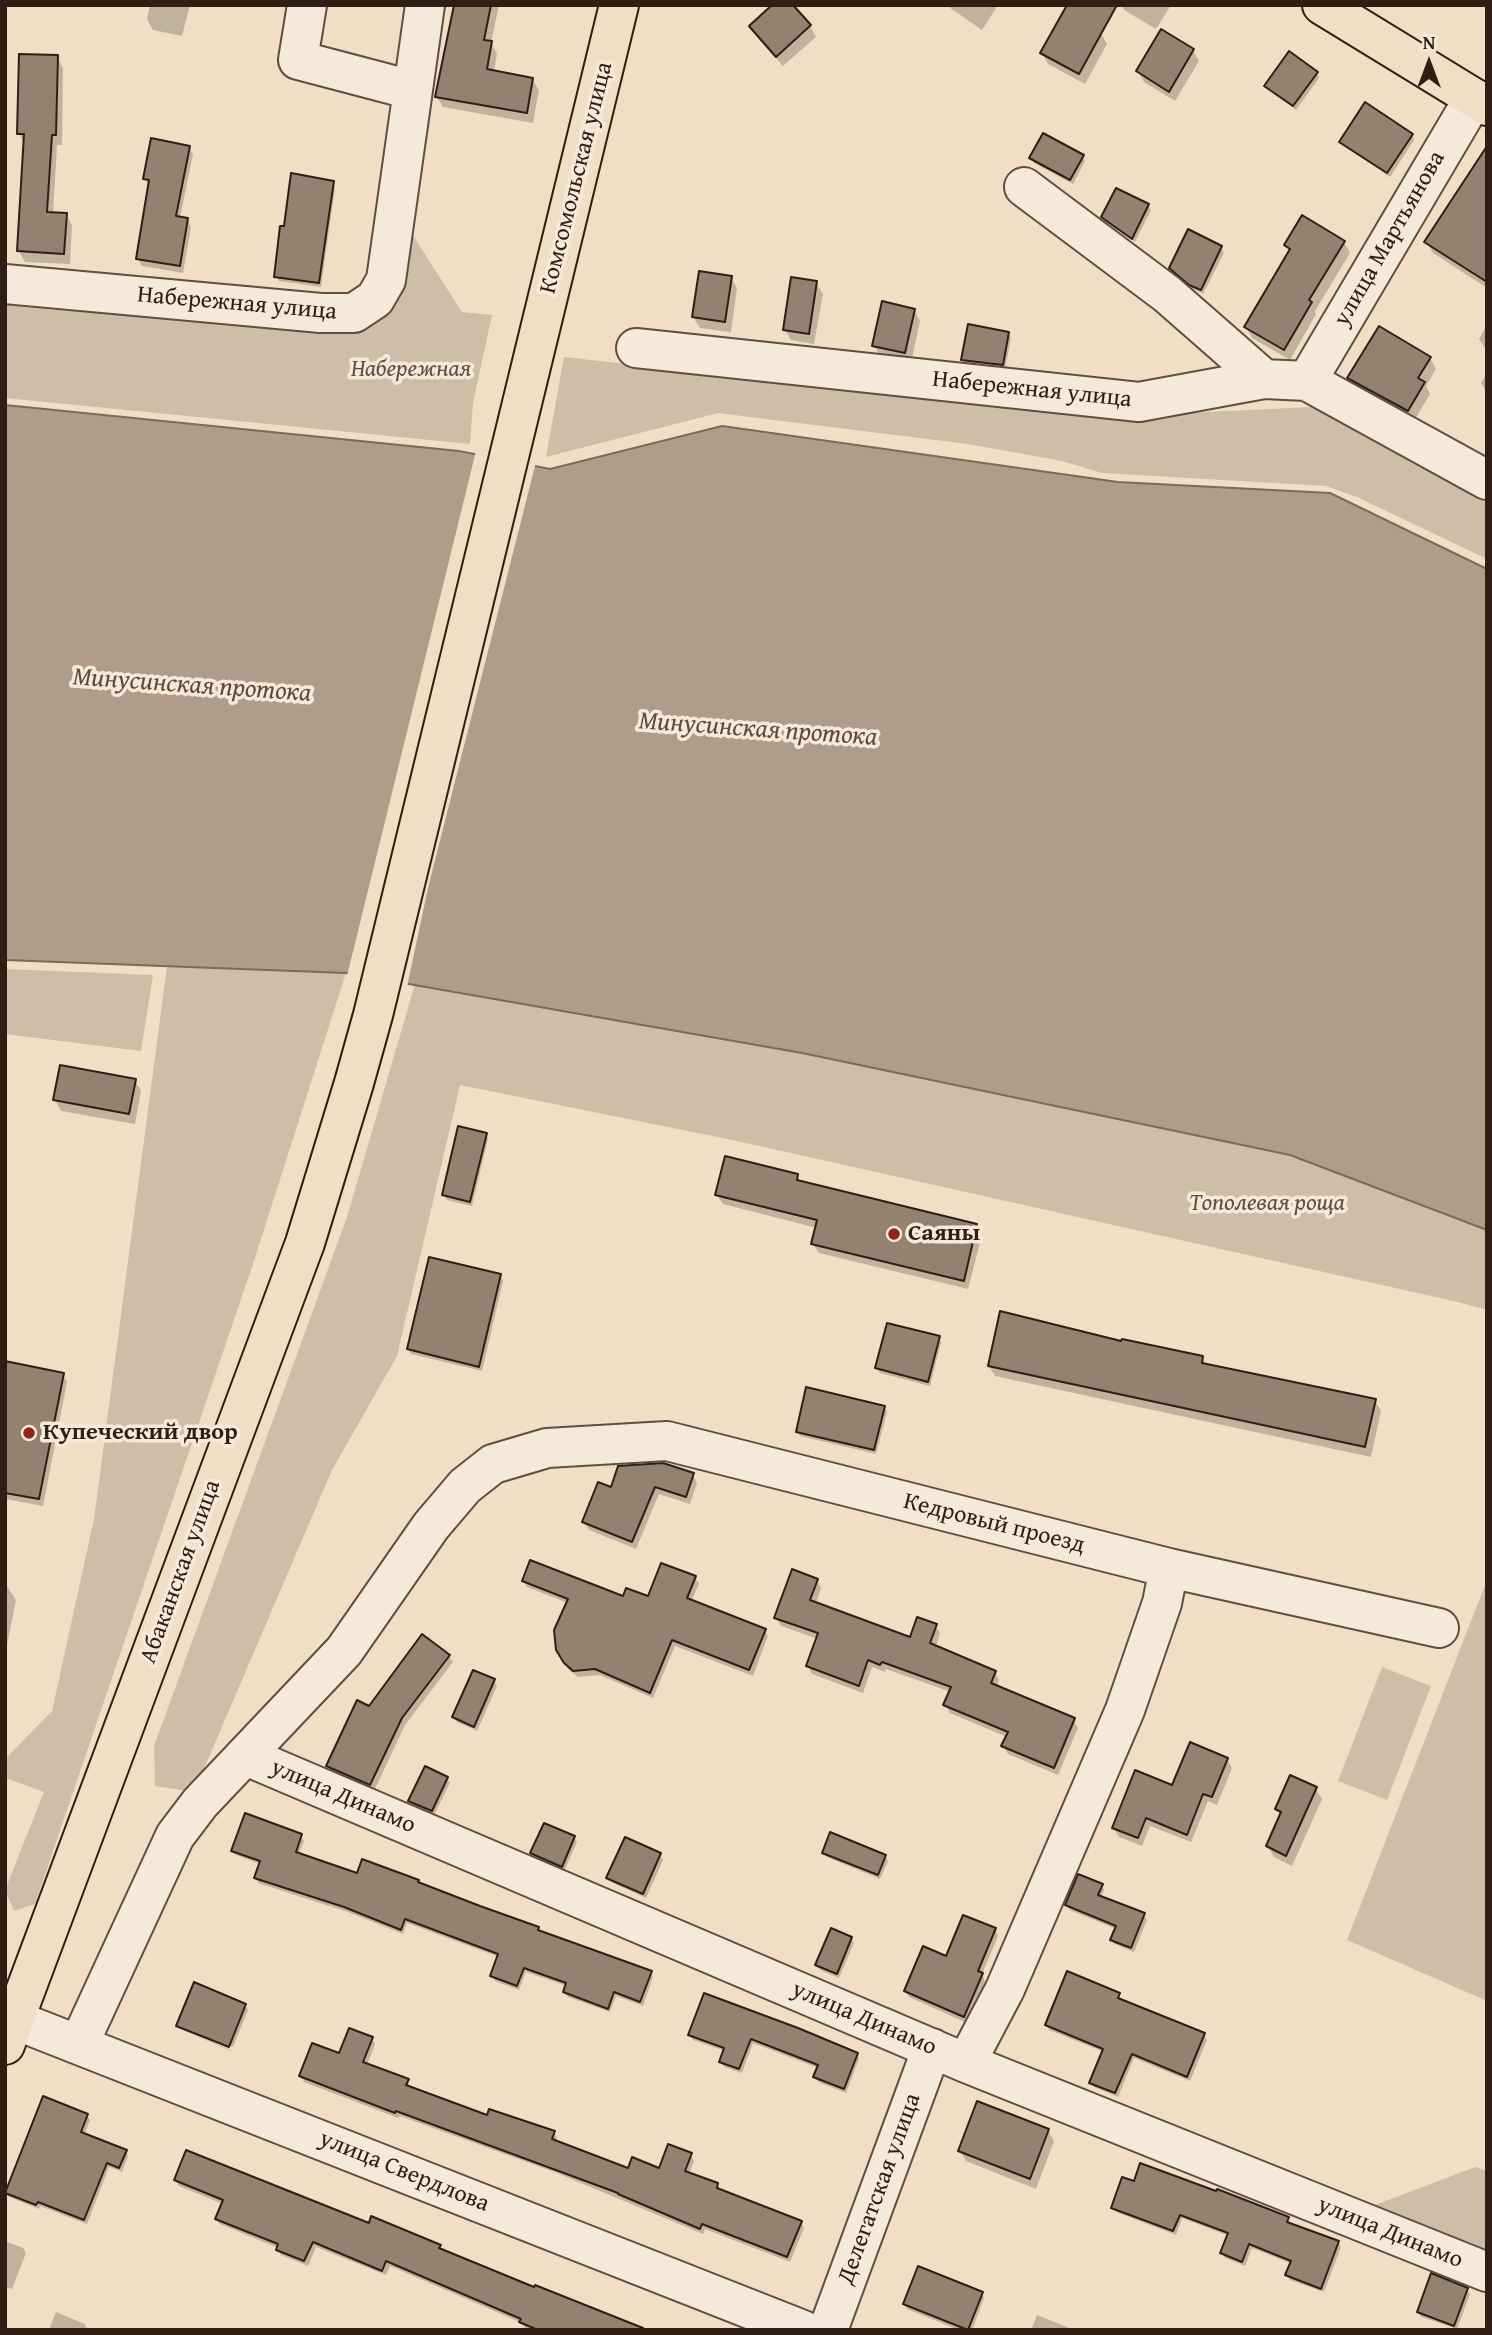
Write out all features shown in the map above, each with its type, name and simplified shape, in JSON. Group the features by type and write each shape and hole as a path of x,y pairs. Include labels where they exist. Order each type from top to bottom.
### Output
{"main road":[{"name":"Комсомольская улица","path":"373,1015 619,5"},
{"path":"1322,5 1480,102"},
{"name":"Абаканская улица","path":"9,2027 305,1243 373,1015"}],"street":[{"path":"307,5 298,60 412,90"},
{"name":"Набережная улица","path":"5,285 321,313 354,313 375,299 386,280 425,5"},
{"name":"улица Мартьянова","path":"1307,381 1480,102"},
{"path":"1024,187 1167,294 1264,379"},
{"name":"Набережная улица","path":"636,348 1139,402 1264,379 1307,381 1487,480"},
{"name":"Кедровый проезд","path":"246,1756 344,1651 430,1526 465,1486 494,1464 547,1448 667,1441 1169,1568 1439,1628"},
{"name":"Делегатская улица","path":"828,2330 949,2055 1005,1989 1125,1710 1162,1602 1169,1568"},
{"path":"79,2044 175,1836 200,1803 246,1756"},
{"name":"улица Динамо","path":"246,1756 949,2055 1487,2272"},
{"name":"улица Свердлова","path":"9,2027 79,2044 803,2330"}],"green space":[{"name":"Набережная","path":"407,226 462,312 492,315 473,403 470,444 5,398 5,304 304,328 359,324"},
{"path":"564,357 1100,417 1312,407 1487,493 1487,559 1357,497 1326,486 1102,473 1062,461 968,444 718,413 546,457"},
{"path":"167,966 346,973 253,1264 35,1904 14,1911 5,1890 44,1792 5,1778 5,1759 52,1711 94,1519"},
{"path":"5,969 153,975 141,1051 5,1034"},
{"name":"Тополевая роща","path":"415,984 802,1053 1290,1155 1487,1230 1487,1310 737,1141 460,1085 397,1356 332,1470 194,1792 155,1786 154,1746 347,1217"},
{"path":"1487,1580 1487,2001 1347,1940"},
{"path":"1382,1667 1431,1686 1387,1800 1338,1781"},
{"path":"1475,2167 1487,2171 1487,2252 1370,2207"}],"water":[{"name":"Минусинская протока","path":"5,405 459,451 550,469 722,426 1118,482 1330,493 1487,569 1487,1230 1290,1155 802,1053 346,973 5,960"}],"pier":[{"path":"476,451 536,462 428,888 407,987 347,976"}],"building":[{"path":"454,5 491,5 484,40 492,41 487,69 533,78 527,113 435,97"},
{"path":"772,5 793,5 811,25 776,57 749,26"},
{"path":"1067,5 1117,5 1079,74 1040,53"},
{"path":"1161,29 1194,49 1169,92 1136,71"},
{"path":"1289,51 1318,72 1293,106 1264,86"},
{"path":"19,54 58,55 56,135 52,135 47,212 67,213 64,254 17,251 24,134 17,134"},
{"path":"1365,102 1413,134 1387,173 1339,142"},
{"path":"1043,133 1084,155 1070,180 1029,158"},
{"path":"151,138 190,146 176,216 188,218 180,266 136,259 149,180 143,179"},
{"path":"1487,146 1487,282 1424,242"},
{"path":"291,173 334,181 319,283 274,277 280,226 284,226"},
{"path":"1116,188 1149,204 1132,239 1101,217"},
{"path":"1302,215 1345,241 1309,300 1312,302 1284,350 1244,327 1290,249 1284,245"},
{"path":"1188,229 1222,246 1201,290 1189,285 1169,268"},
{"path":"699,271 732,276 725,322 692,317"},
{"path":"791,277 817,281 809,334 783,330"},
{"path":"882,301 915,309 905,353 872,346"},
{"path":"968,324 1009,332 1003,365 961,360"},
{"path":"1379,326 1431,357 1418,378 1425,382 1408,411 1347,378"},
{"path":"60,1065 136,1079 129,1114 53,1100"},
{"path":"458,1126 487,1133 470,1202 442,1195"},
{"name":"Саяны","path":"725,1156 798,1174 797,1180 977,1224 964,1281 811,1244 817,1220 715,1195"},
{"path":"429,1257 501,1274 479,1367 407,1349"},
{"path":"1000,1311 1121,1341 1122,1339 1203,1356 1202,1363 1376,1399 1365,1447 988,1366"},
{"path":"887,1323 940,1336 928,1382 875,1368"},
{"name":"Купеческий двор","path":"5,1361 64,1373 39,1499 5,1493"},
{"path":"806,1387 885,1406 874,1450 796,1432"},
{"path":"663,1463 694,1473 686,1497 655,1487 632,1542 582,1522 598,1482 611,1487 618,1466"},
{"path":"530,1560 623,1596 626,1588 648,1596 661,1563 696,1576 687,1598 766,1629 749,1670 672,1640 650,1693 595,1669 573,1671 556,1650 554,1630 568,1599 522,1581"},
{"path":"792,1569 818,1579 810,1600 910,1637 917,1617 937,1624 930,1643 996,1671 991,1683 1075,1718 1054,1768 1001,1746 1008,1732 943,1705 951,1687 882,1662 880,1665 868,1660 859,1686 806,1666 818,1633 774,1618"},
{"path":"422,1634 450,1655 402,1718 370,1785 326,1766 357,1700 369,1706"},
{"path":"473,1670 495,1679 474,1727 452,1717"},
{"path":"1190,1742 1228,1758 1212,1797 1203,1794 1187,1835 1146,1818 1138,1838 1112,1828 1135,1770 1172,1785"},
{"path":"425,1766 448,1777 432,1811 408,1801"},
{"path":"1290,1775 1317,1787 1286,1856 1266,1846 1281,1812 1275,1809"},
{"path":"245,1813 302,1834 296,1852 357,1873 362,1859 539,1927 538,1930 652,1971 640,2002 614,1992 608,2009 563,1992 566,1983 524,1968 517,1986 490,1976 498,1954 405,1919 401,1930 344,1907 254,1878 260,1861 231,1851"},
{"path":"544,1823 575,1836 562,1867 530,1853"},
{"path":"830,1832 886,1855 878,1875 822,1853"},
{"path":"625,1837 661,1853 643,1894 606,1878"},
{"path":"1078,1874 1103,1884 1098,1895 1145,1913 1131,1948 1110,1940 1116,1926 1065,1905"},
{"path":"963,1915 996,1928 978,1971 983,1973 964,2017 904,1991 923,1946 946,1956"},
{"path":"831,1928 852,1937 837,1974 815,1965"},
{"path":"1067,1971 1120,1993 1118,1998 1205,2033 1187,2077 1132,2054 1115,2093 1089,2083 1103,2049 1045,2025"},
{"path":"194,1982 246,2004 229,2047 176,2026"},
{"path":"704,1993 858,2053 844,2089 813,2077 818,2065 751,2039 739,2069 719,2062 724,2048 688,2035"},
{"path":"349,2028 373,2037 363,2062 409,2079 406,2085 487,2115 489,2109 555,2131 552,2139 628,2168 632,2157 659,2168 668,2144 692,2153 685,2171 718,2183 717,2188 802,2221 787,2257 702,2224 700,2229 618,2193 299,2076 312,2043 339,2053"},
{"path":"43,2096 88,2114 81,2132 127,2150 119,2168 107,2163 84,2220 38,2202 36,2205 5,2193"},
{"path":"977,2101 1049,2129 1030,2179 958,2151"},
{"path":"186,2150 369,2223 371,2216 441,2245 439,2248 643,2330 538,2330 519,2322 521,2319 386,2261 382,2271 313,2242 304,2261 276,2250 278,2244 215,2219 223,2200 174,2180"},
{"path":"1140,2163 1289,2217 1287,2222 1339,2241 1321,2289 1285,2275 1291,2261 1249,2244 1242,2262 1220,2253 1228,2233 1180,2215 1173,2231 1111,2208 1122,2177 1134,2181"},
{"path":"918,2266 983,2292 968,2330 903,2304"},
{"path":"1431,2273 1468,2288 1454,2326 1417,2312"}],"place":[{"name":"Саяны","path":"894,1234"},
{"name":"Купеческий двор","path":"29,1433"}]}
